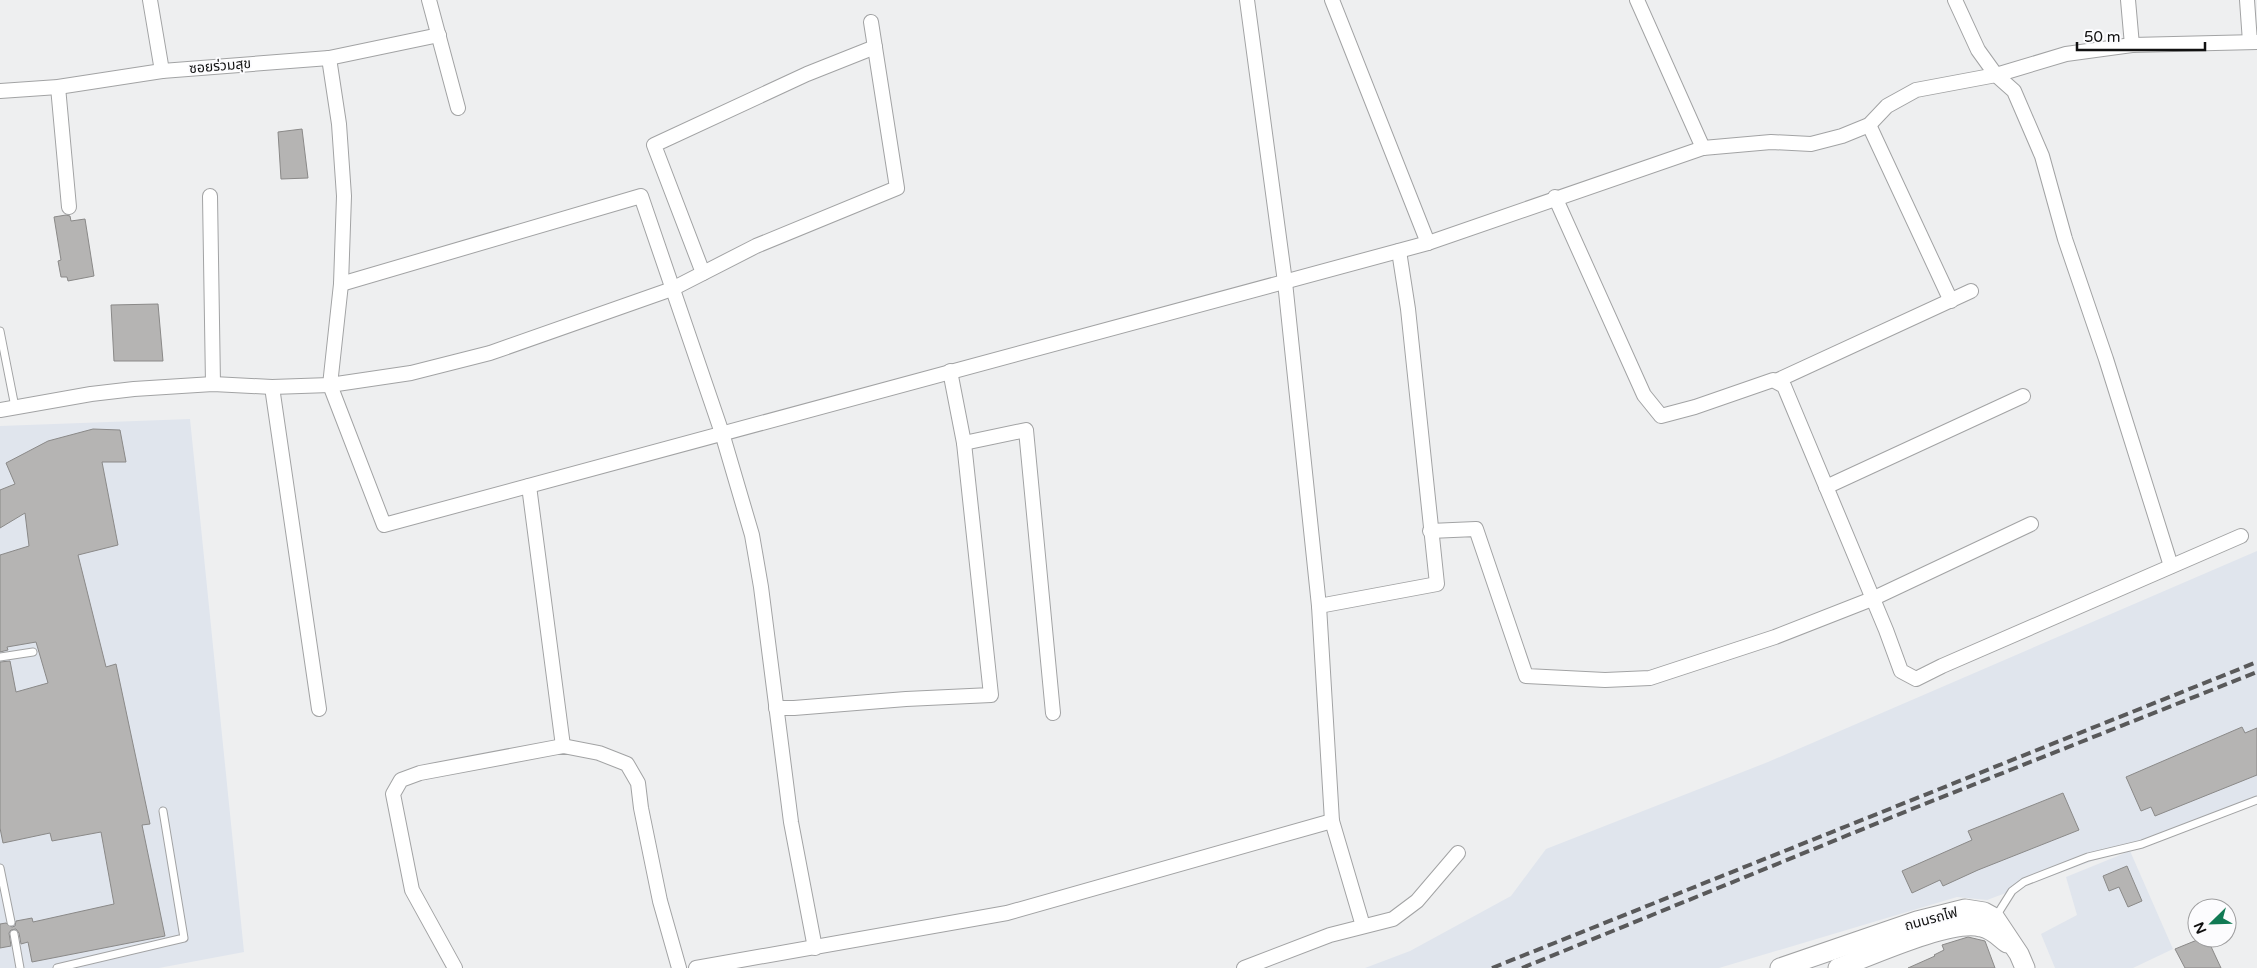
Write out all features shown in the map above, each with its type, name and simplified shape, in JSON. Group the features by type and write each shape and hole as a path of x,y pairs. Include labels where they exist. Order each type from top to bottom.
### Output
{"street":[{"path":"150,0 162,71"},
{"path":"429,0 458,108"},
{"path":"1247,0 1285,282 1319,606 1332,821 1364,926"},
{"path":"1332,0 1428,243"},
{"path":"1637,0 1703,148"},
{"path":"1955,0 1978,50 1996,74 2014,91 2042,156 2064,239 2106,359 2171,566"},
{"path":"2128,0 2132,45"},
{"path":"329,58 339,124 344,196 341,284 330,385 384,525 1428,243 1555,197 1703,148 1771,142 1810,144 1842,136 1869,125 1888,106 1916,90 1996,74 2066,54 2132,45 2254,42 2247,0"},
{"path":"0,410 91,394 213,384 272,387 330,385 411,373 490,353 672,289 756,246 897,188 871,22"},
{"name":"ซอยร่วมสุข","path":"0,91 58,87 162,71 329,58 439,35"},
{"path":"703,273 654,145 806,74 875,48"},
{"path":"58,87 70,206"},
{"path":"1869,125 1951,301"},
{"path":"210,196 213,384"},
{"path":"341,284 641,196 722,433 752,535 761,587 791,822 815,948"},
{"path":"1555,197 1644,395 1662,416 1695,407 1773,380 1776,381 1971,291"},
{"path":"1319,606 1436,584 1408,309 1399,251"},
{"path":"776,708 991,695 964,443 950,371"},
{"path":"1776,381 1784,386 1901,671 1916,679 2240,536"},
{"path":"272,387 319,708"},
{"path":"1826,486 2023,396"},
{"path":"964,443 1026,430 1053,713"},
{"path":"529,486 563,746"},
{"path":"1430,531 1476,529 1526,676 1605,680 1650,678 1775,637 1872,599 2031,524"},
{"path":"454,968 412,890 393,794 401,780 420,773 563,746 599,753 626,764 638,783 641,808 660,902 679,968"},
{"path":"696,968 1007,913 1332,821"},
{"path":"1244,968 1330,935 1393,918 1407,909 1458,852"},
{"name":"ถนนรถไฟ","path":"1780,968 1917,921 1965,909 1984,912 1995,918 2022,961"},
{"name":"ถนนรถไฟ","path":"1838,968 1948,928 1971,925 1983,927 1995,933 2022,961"}],"lane":[{"path":"0,331 15,407"},
{"path":"0,657 34,652"},
{"path":"1995,918 2012,890 2024,882 2088,857 2142,844 2257,800"},
{"path":"57,968 184,938 163,811"},
{"path":"0,868 11,922"},
{"path":"14,934 20,968"}],"shaded area":[{"path":"190,419 244,952 159,968 0,968 0,426"},
{"path":"2257,551 2257,800 1987,900 1957,897 1719,968 1365,968 1410,951 1511,896 1546,849 1768,762"},
{"path":"2130,851 2173,949 2133,968 2055,968 2041,934 2077,915 2066,877"}],"building":[{"path":"302,129 308,178 281,179 278,132"},
{"path":"70,216 71,221 85,219 94,276 68,281 67,277 61,277 58,261 61,260 54,217"},
{"path":"158,304 163,361 114,361 111,305"},
{"path":"93,429 120,430 126,462 102,462 118,545 78,555 106,667 116,664 150,824 142,825 165,936 32,962 28,942 21,944 19,933 16,929 11,930 9,933 11,946 0,948 0,924 6,923 12,927 15,926 16,921 32,918 33,922 114,904 101,832 52,841 50,833 3,843 0,828 0,662 10,661 16,692 48,683 36,642 7,647 8,650 0,652 0,555 29,546 25,513 0,528 0,490 15,484 6,463 48,441"},
{"path":"2242,727 2245,733 2257,728 2257,775 2155,816 2151,807 2141,811 2126,777"},
{"path":"2063,793 2079,830 1943,886 1940,880 1912,893 1902,871 1972,840 1968,831"},
{"path":"2127,866 2142,901 2128,907 2119,887 2109,891 2103,876"},
{"path":"1968,937 1985,941 1995,968 1908,968 1944,950 1942,945"},
{"path":"2187,944 2187,948 2212,948 2221,968 2185,968 2175,949"}],"railway":[{"path":"1492,968 2257,662"},
{"path":"1522,968 1907,811 2257,672"}]}
